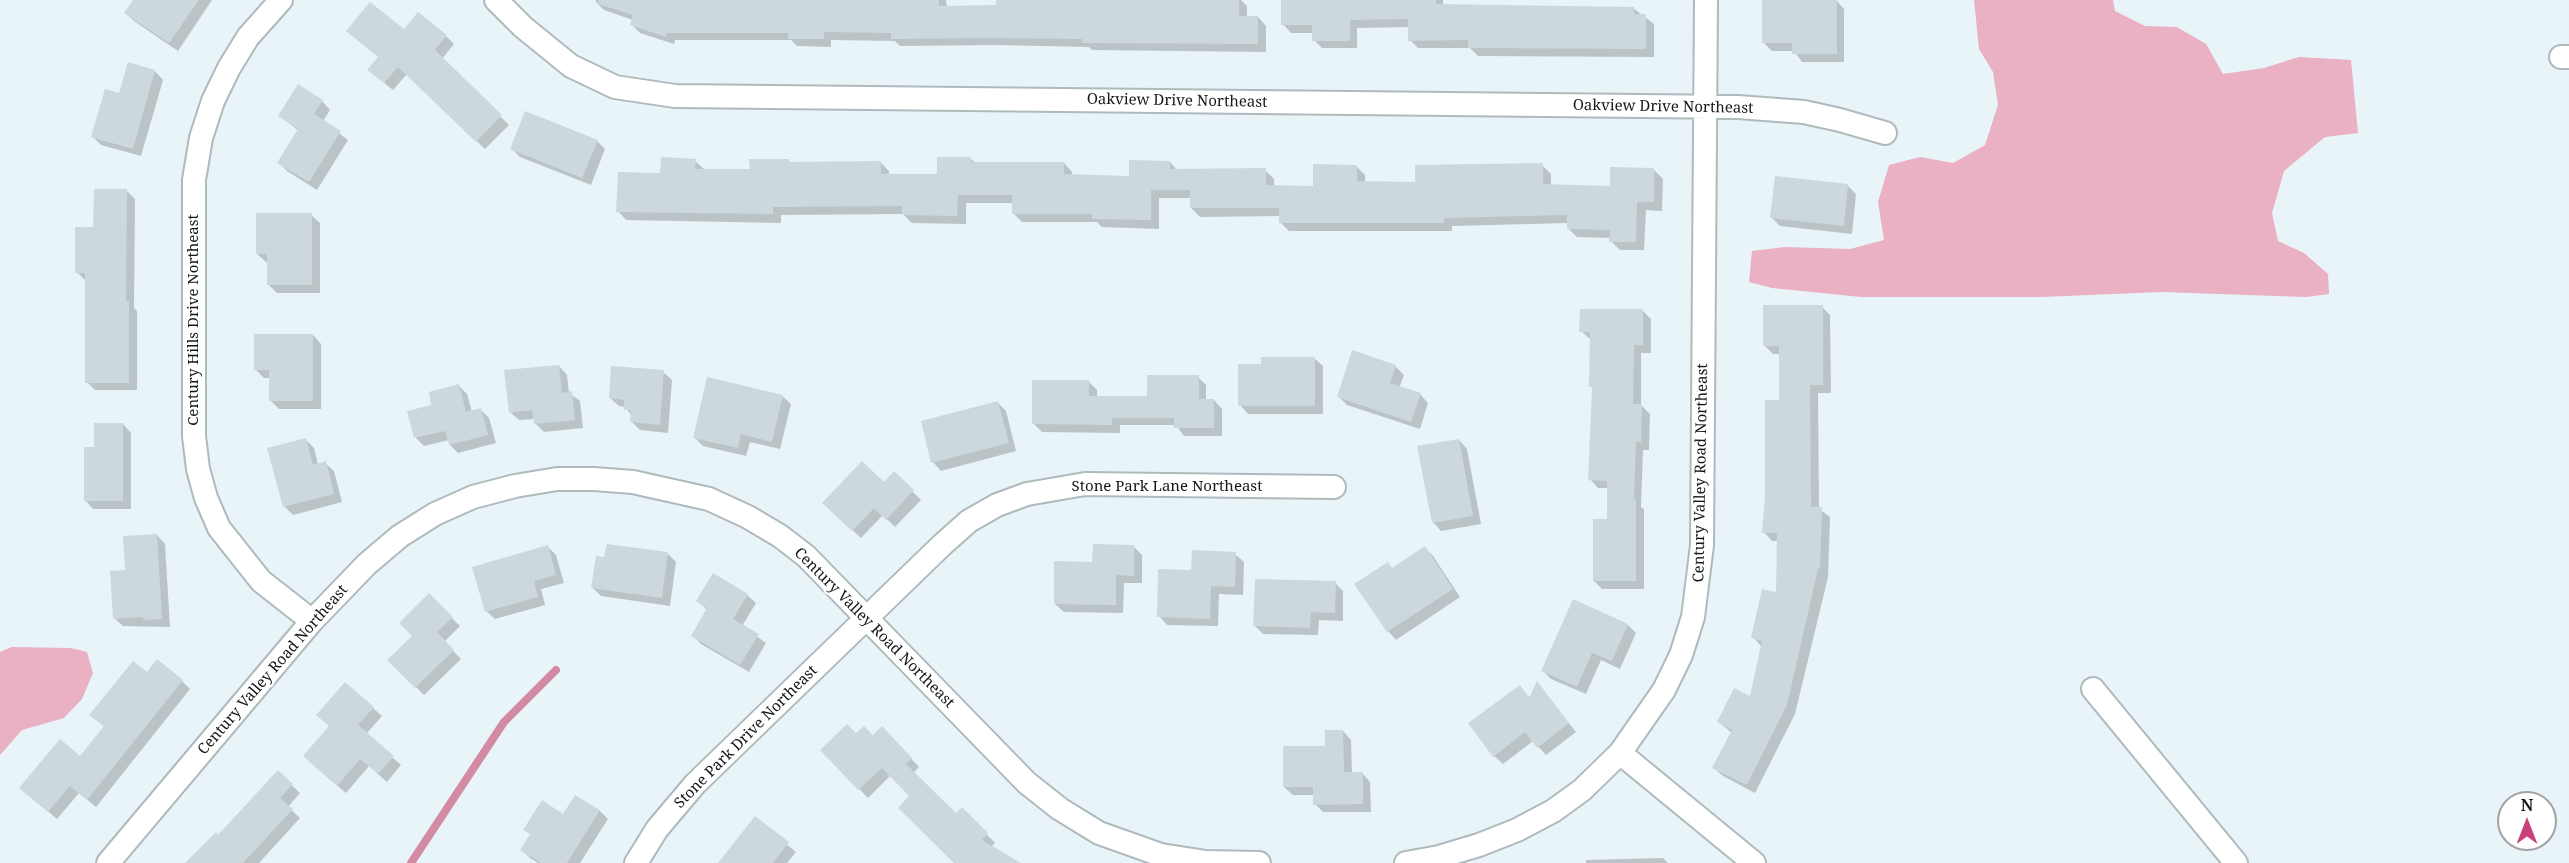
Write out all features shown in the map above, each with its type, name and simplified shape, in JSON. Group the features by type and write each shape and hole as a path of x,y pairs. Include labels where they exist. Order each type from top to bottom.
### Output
{"street":[{"name":"Century Hills Drive Northeast","path":"281,0 248,38 229,68 213,101 201,138 194,180 194,436 198,469 206,498 219,528 261,581 312,621"},
{"name":"Oakview Drive Northeast","path":"496,0 553,52 578,70 615,87 675,96 1778,108 1840,120 1885,133"},
{"name":"Century Valley Road Northeast","path":"1406,863 1479,846 1553,811 1582,790 1620,753 1664,690 1681,655 1693,617 1702,545 1706,0"},
{"name":"Century Valley Road Northeast","path":"108,863 312,621 367,564 400,536 435,514 473,497 515,486 557,479 633,482 671,489 709,499 748,517 780,536 806,556 1027,783 1069,815 1098,833 1161,855 1206,862 1259,863"},
{"name":"Stone Park Lane Northeast","path":"866,619 969,521 1027,494 1085,484 1334,488"},
{"name":"Stone Park Drive Northeast","path":"636,863 657,829 695,784 866,619"},
{"path":"2093,689 2236,863"},
{"path":"1620,753 1754,863"}],"shaded area":[{"path":"1974,0 2113,0 2115,11 2145,26 2177,27 2206,44 2223,74 2264,68 2299,57 2351,60 2358,133 2325,137 2284,171 2272,213 2278,241 2304,253 2328,274 2329,294 2306,297 2161,292 2042,297 1861,297 1772,288 1749,282 1752,251 1785,247 1850,249 1884,240 1878,202 1889,165 1920,157 1953,163 1985,145 1998,105 1993,72 1979,49"},
{"path":"12,647 71,648 87,652 93,673 82,699 64,718 22,730 0,755 0,652"}],"building":[{"path":"133,0 199,0 169,43 124,13"},
{"path":"599,0 939,0 939,6 996,5 996,0 1239,0 1239,16 1258,16 1258,44 1082,43 1082,39 891,39 891,33 824,32 824,39 788,39 788,33 667,33 666,37 630,25 633,15 598,4"},
{"path":"1281,0 1436,0 1436,4 1634,7 1634,14 1646,14 1646,49 1468,48 1468,40 1408,41 1408,19 1350,20 1350,41 1312,41 1312,25 1281,25"},
{"path":"1762,0 1837,0 1837,54 1792,54 1792,43 1762,43"},
{"path":"370,2 404,29 418,12 447,35 435,50 502,115 476,142 398,67 384,83 367,70 378,57 346,31"},
{"path":"128,62 155,70 133,149 91,137 105,89 119,93"},
{"path":"298,84 323,100 314,114 341,131 309,182 277,163 298,129 278,116"},
{"path":"525,111 598,140 582,178 510,149"},
{"path":"661,157 696,159 695,169 750,169 749,159 789,159 789,162 881,161 881,174 937,174 937,157 971,157 971,162 1064,162 1064,174 1129,176 1129,160 1170,161 1170,169 1266,168 1266,185 1313,186 1313,164 1357,165 1357,181 1415,182 1415,165 1543,163 1543,184 1610,186 1610,167 1654,168 1654,202 1637,202 1636,242 1609,242 1610,230 1567,229 1567,215 1444,218 1444,223 1279,223 1279,208 1190,208 1190,190 1151,190 1151,220 1092,219 1092,214 1012,214 1012,195 958,195 957,216 902,215 902,206 773,207 773,214 616,212 618,172 660,173"},
{"path":"1775,176 1848,184 1844,226 1770,218"},
{"path":"94,189 127,189 126,301 129,301 129,383 85,383 85,273 75,273 75,227 93,227"},
{"path":"256,213 312,213 312,285 267,285 267,254 256,254"},
{"path":"1763,305 1823,305 1823,385 1810,385 1811,507 1822,507 1820,569 1818,569 1787,705 1747,785 1712,768 1732,730 1717,722 1734,688 1750,696 1762,641 1751,638 1762,589 1776,592 1777,533 1762,533 1765,496 1765,400 1779,400 1779,346 1763,346"},
{"path":"1580,309 1643,309 1643,345 1634,345 1633,404 1642,404 1641,442 1636,442 1634,499 1636,499 1636,581 1593,581 1593,519 1607,519 1607,481 1588,480 1592,387 1589,387 1590,332 1579,332"},
{"path":"254,334 313,334 313,401 269,401 269,370 254,370"},
{"path":"1352,350 1396,365 1390,383 1421,393 1411,422 1337,397"},
{"path":"1261,357 1315,357 1315,406 1238,406 1238,364 1261,364"},
{"path":"559,365 562,393 572,391 575,420 534,424 532,410 509,413 504,370"},
{"path":"611,366 664,370 660,425 630,422 631,410 624,410 624,400 609,398"},
{"path":"1147,375 1199,375 1199,399 1214,399 1214,428 1174,428 1174,418 1112,418 1112,425 1032,424 1032,380 1089,380 1089,396 1147,396"},
{"path":"707,377 783,395 772,442 741,434 738,448 693,438"},
{"path":"459,384 466,412 481,408 488,435 449,445 445,431 414,438 407,411 431,405 429,392"},
{"path":"998,401 1009,443 931,463 921,421"},
{"path":"94,423 123,423 123,501 84,501 84,447 94,447"},
{"path":"306,438 313,465 326,461 334,494 283,507 267,448"},
{"path":"1459,439 1473,516 1432,523 1417,446"},
{"path":"862,461 884,482 894,471 914,490 886,520 874,508 852,531 822,503"},
{"path":"157,534 162,619 143,620 143,617 113,619 110,571 125,570 123,536"},
{"path":"607,544 668,552 662,598 591,588 596,556 604,557"},
{"path":"1093,544 1134,545 1134,576 1116,575 1116,605 1054,604 1054,561 1092,562"},
{"path":"548,545 556,575 534,581 538,597 485,612 472,567"},
{"path":"1425,546 1453,589 1387,632 1354,584 1388,562 1392,568"},
{"path":"1192,550 1236,552 1235,587 1211,586 1210,619 1157,617 1158,569 1191,570"},
{"path":"713,573 748,594 733,619 759,634 740,665 691,636 707,608 696,601"},
{"path":"1255,579 1336,581 1335,613 1311,612 1310,628 1253,626"},
{"path":"429,593 453,617 437,632 454,650 415,688 387,660 412,636 399,623"},
{"path":"1573,599 1628,624 1612,661 1592,653 1577,687 1541,671"},
{"path":"157,659 183,680 87,800 70,786 48,812 19,788 60,739 80,756 104,726 89,715 133,661 147,672"},
{"path":"1537,681 1569,723 1537,748 1525,732 1493,757 1468,723 1520,685 1529,698"},
{"path":"345,682 374,707 358,725 394,756 378,774 360,759 337,786 303,756 329,726 316,715"},
{"path":"847,724 856,733 864,726 873,735 882,726 912,758 906,764 956,813 962,807 988,833 982,840 1021,863 954,863 898,808 909,796 882,768 858,790 820,750"},
{"path":"1325,730 1343,730 1344,772 1363,772 1363,804 1313,805 1313,787 1283,787 1283,746 1325,746"},
{"path":"278,770 293,784 280,798 293,809 243,863 185,863 216,832 218,835"},
{"path":"575,795 600,810 567,863 541,863 520,850 530,834 523,830 542,800 563,814"},
{"path":"755,816 789,842 773,863 718,863"}],"waterway":[{"path":"411,863 504,722 556,670"}]}
